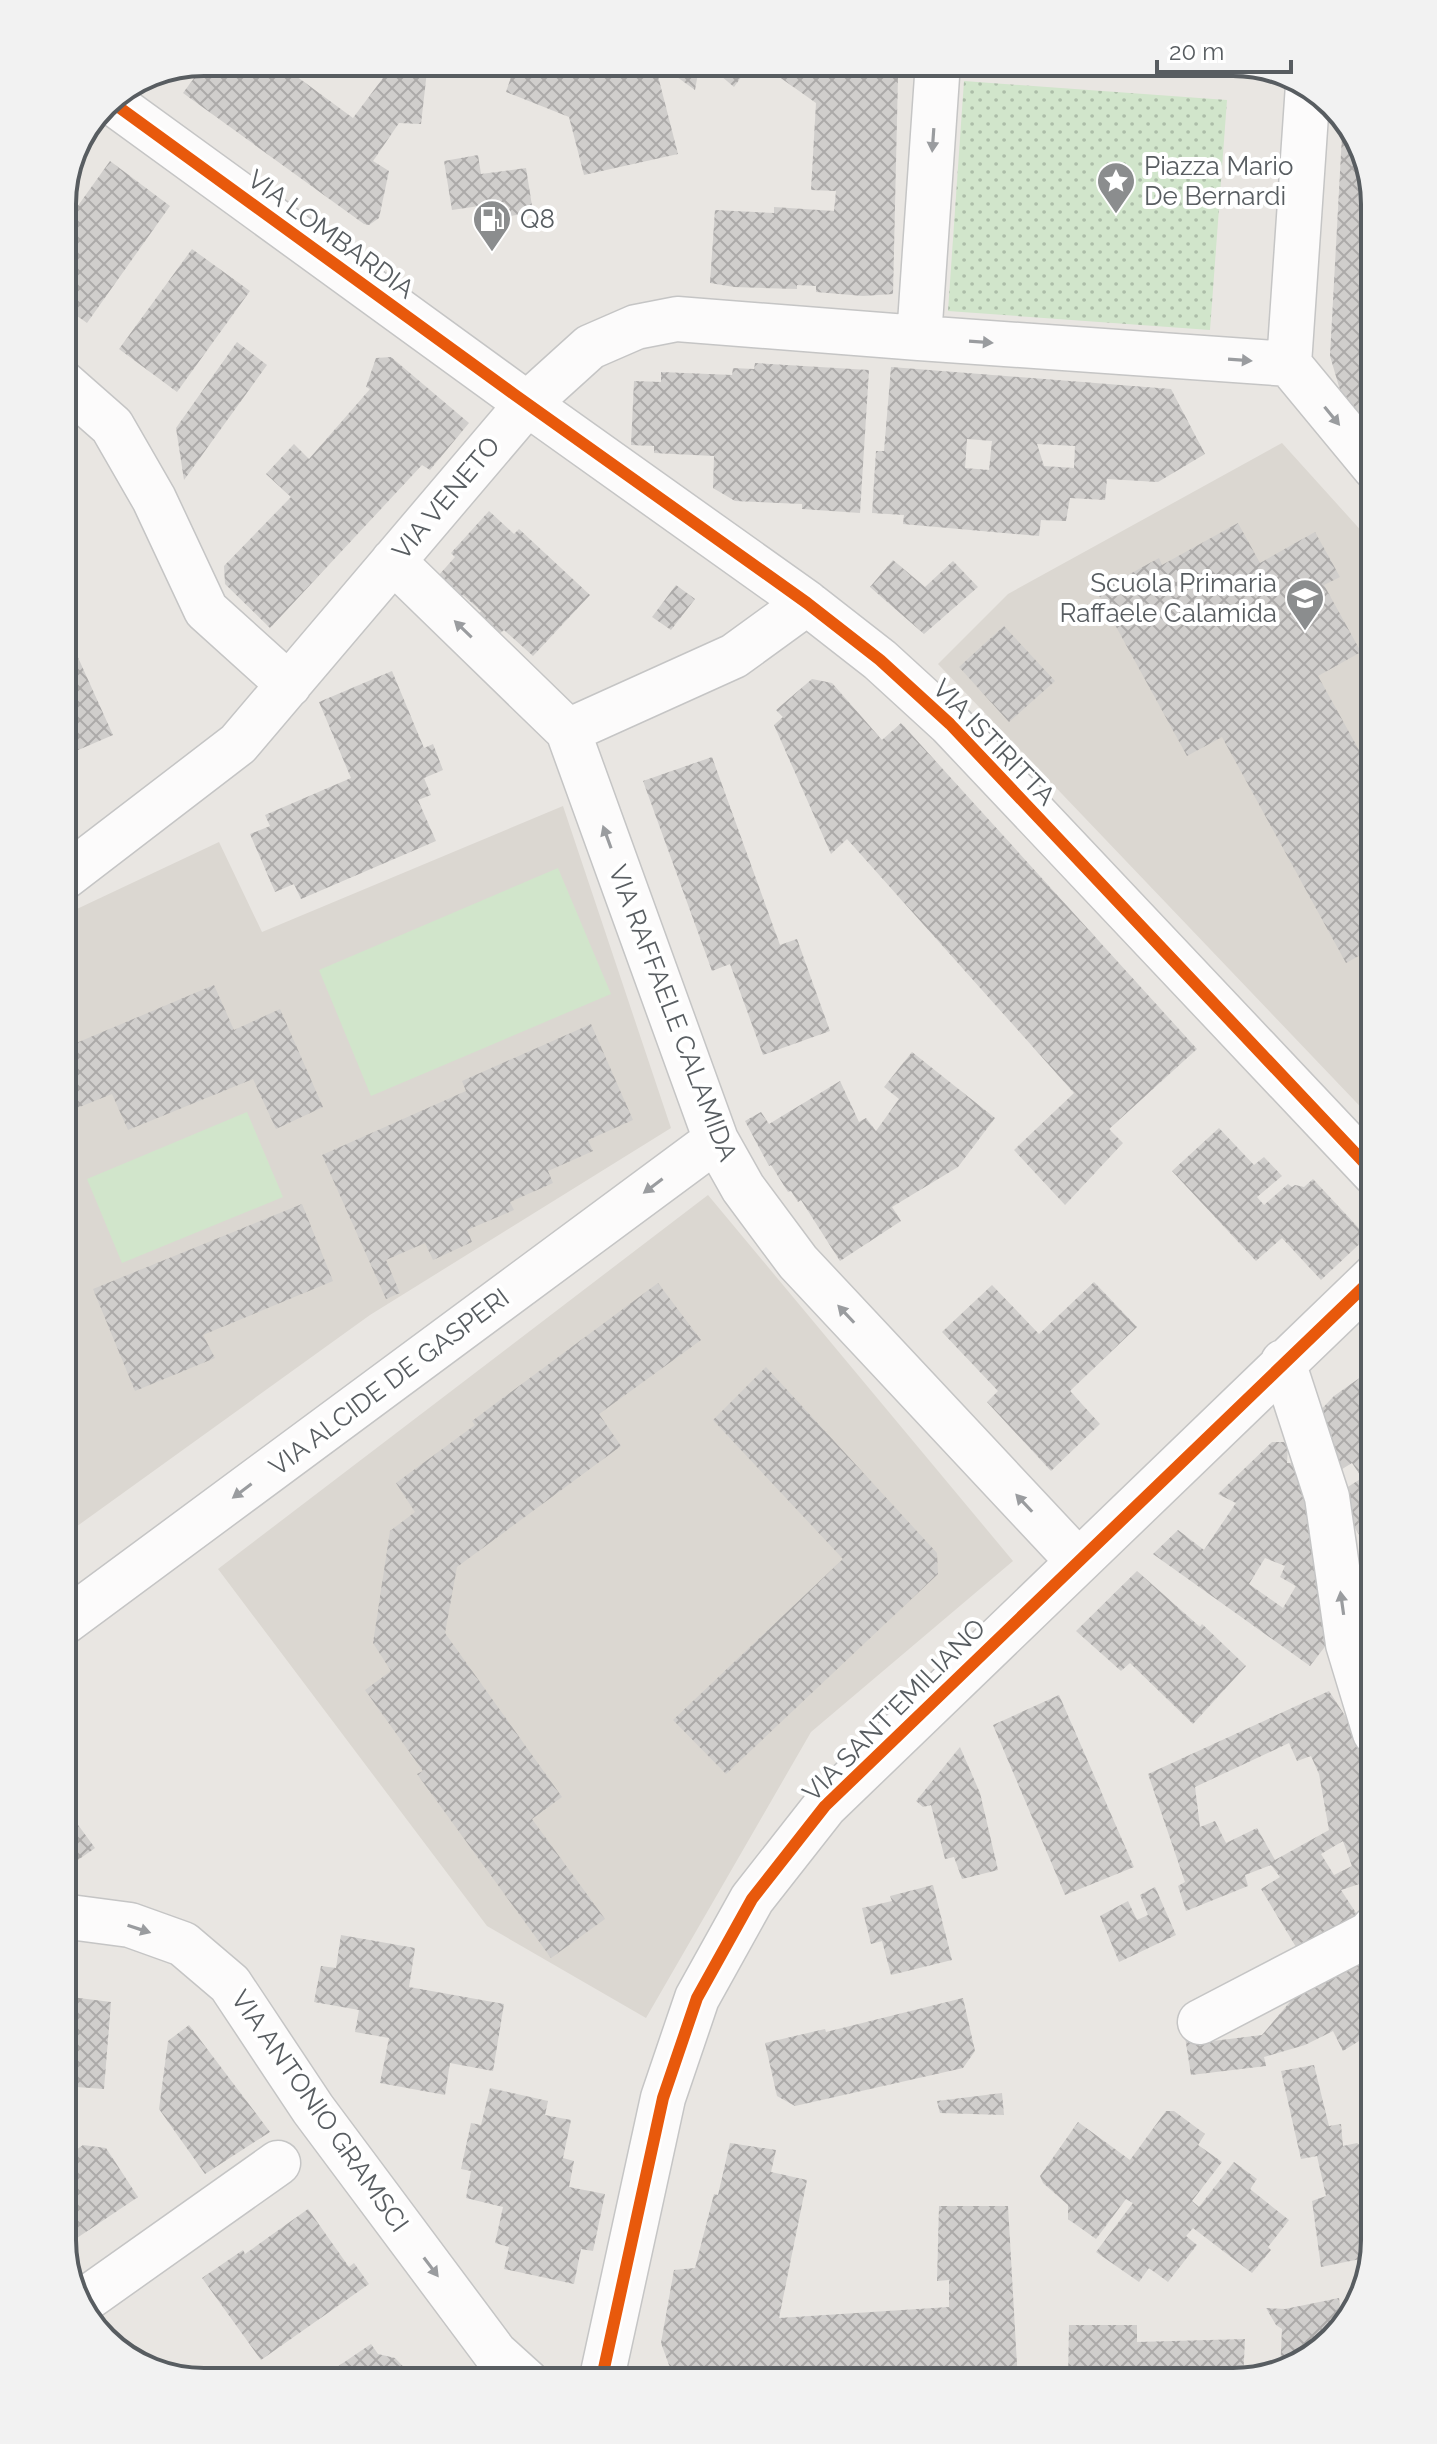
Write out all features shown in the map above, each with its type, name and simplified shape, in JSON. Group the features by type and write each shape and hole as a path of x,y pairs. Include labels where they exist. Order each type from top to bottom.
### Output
{"street":[{"path":"937,76 919,338 1289,364"},
{"path":"1307,100 1289,364 1361,451"},
{"name":"VIA LOMBARDIA","path":"121,108 527,404"},
{"name":"VIA VENETO","path":"76,868 238,744 527,404 590,347 636,327 677,319 919,338"},
{"path":"76,394 112,426 154,499 206,610 289,685"},
{"name":"VIA ISTIRITTA","path":"527,404 807,603 880,660 950,724 1361,1159"},
{"name":"VIA RAFFAELE CALAMIDA","path":"393,561 568,731 716,1140 743,1188 798,1262 1077,1560"},
{"path":"568,731 734,656 807,603"},
{"name":"VIA ALCIDE DE GASPERI","path":"76,1614 716,1140"},
{"name":"VIA SANT'EMILIANO","path":"604,2368 663,2098 697,1998 752,1899 825,1806 1077,1560 1361,1291"},
{"path":"1283,1362 1327,1497 1348,1644 1361,1687"},
{"name":"VIA ANTONIO GRAMSCI","path":"76,1918 130,1925 183,1944 230,1984 331,2134 495,2353 512,2368"},
{"path":"1200,2022 1361,1938"},
{"path":"89,2297 278,2163"}],"shaded area":[{"path":"1282,443 1361,530 1361,1107 938,664 1008,594"},
{"path":"563,806 671,1128 370,1315 76,1527 76,909 219,842 262,932"},
{"path":"708,1195 1013,1561 811,1732 646,2018 487,1926 218,1569"}],"green space":[{"path":"964,81 1227,100 1210,330 948,311"},
{"path":"558,868 611,994 371,1096 319,970"},
{"path":"247,1112 283,1197 122,1263 87,1179"}],"building":[{"path":"296,76 353,118 384,76 426,76 421,124 399,123 373,161 389,171 379,218 369,225 183,93 195,77"},
{"path":"511,76 658,76 678,154 584,175 569,117 506,92"},
{"path":"676,76 698,76 695,90"},
{"path":"721,76 742,76 734,87"},
{"path":"778,76 898,76 893,294 863,296 816,292 816,286 797,285 797,289 710,283 715,210 774,213 774,207 834,211 836,191 811,190 816,103"},
{"path":"1342,138 1359,179 1361,204 1361,416 1340,390 1330,356"},
{"path":"478,155 481,174 526,168 533,212 494,219 493,204 452,210 444,161"},
{"path":"110,161 170,206 87,323 76,315 76,208"},
{"path":"192,249 250,291 177,392 119,349"},
{"path":"237,342 267,365 184,480 176,428"},
{"path":"391,357 469,423 430,470 422,465 270,628 225,584 224,566 291,497 266,474 294,444 309,459 370,389 366,387 376,358"},
{"path":"755,363 869,370 860,513 802,509 802,504 735,501 713,488 714,456 654,453 654,446 631,445 634,381 661,382 661,372 732,375 733,368 754,369"},
{"path":"891,367 1171,389 1205,454 1158,482 1107,479 1105,500 1070,498 1066,521 1041,520 1039,536 903,524 904,515 872,513 876,451 884,451","holes":["967,439 992,441 989,470 965,468","1037,444 1075,446 1074,468 1044,466"]},
{"path":"489,511 514,534 519,529 590,595 533,656 504,630 497,636 476,617 481,611 463,595 457,601 438,576 455,557 451,553"},
{"path":"1238,523 1260,563 1315,532 1340,577 1324,585 1361,652 1318,676 1361,754 1361,955 1346,963 1222,737 1187,756 1097,592 1159,558 1162,565"},
{"path":"893,560 925,587 953,561 978,587 924,634 870,587"},
{"path":"676,585 695,599 671,630 652,617"},
{"path":"1004,626 1055,681 1009,722 959,667"},
{"path":"76,653 113,735 76,751"},
{"path":"392,671 424,748 433,744 443,770 424,778 431,795 418,800 436,841 301,899 294,884 275,892 250,834 270,826 265,815 351,778 319,702"},
{"path":"812,679 832,683 882,740 901,723 1197,1049 1109,1129 1123,1143 1065,1205 1014,1150 1074,1093 847,839 831,854 774,725 783,717 776,710"},
{"path":"712,757 780,945 797,939 830,1031 763,1055 730,964 712,971 643,781"},
{"path":"214,985 234,1030 280,1009 323,1107 276,1129 253,1079 128,1130 112,1094 76,1108 76,1043"},
{"path":"591,1024 633,1120 588,1140 593,1151 548,1171 553,1183 510,1202 514,1210 467,1230 472,1242 433,1260 425,1243 386,1260 400,1293 386,1299 322,1155 466,1091 462,1081"},
{"path":"912,1052 995,1118 958,1167 892,1207 901,1221 840,1261 801,1200 798,1202 791,1191 788,1192 769,1166 745,1121 761,1112 769,1124 840,1081 859,1122 866,1118 876,1131 899,1099 884,1087"},
{"path":"1219,1128 1254,1165 1264,1157 1282,1176 1257,1197 1264,1205 1288,1184 1304,1187 1313,1179 1361,1231 1361,1243 1321,1280 1282,1238 1256,1261 1172,1171"},
{"path":"302,1204 333,1281 203,1335 215,1358 135,1391 93,1289"},
{"path":"1094,1282 1137,1327 1070,1391 1100,1424 1051,1471 987,1402 998,1391 942,1332 992,1285 1039,1334"},
{"path":"658,1283 701,1340 599,1414 621,1446 457,1567 445,1633 562,1797 532,1819 605,1919 551,1958 417,1774 423,1771 365,1690 391,1671 373,1643 390,1531 415,1512 396,1483 475,1425 472,1421"},
{"path":"766,1367 937,1553 938,1574 726,1774 673,1720 843,1559 713,1420"},
{"path":"1361,1377 1361,1476 1352,1463 1329,1477 1313,1418 1334,1396"},
{"path":"1272,1442 1284,1442 1288,1446 1287,1463 1300,1464 1310,1476 1327,1644 1310,1666 1153,1554 1178,1530 1204,1550 1236,1503 1218,1494","holes":["1265,1558 1285,1566 1280,1577 1296,1586 1283,1608 1249,1584"]},
{"path":"1361,1479 1361,1538 1335,1495"},
{"path":"1361,1563 1361,1588 1351,1590 1348,1567"},
{"path":"1137,1571 1200,1627 1202,1624 1246,1666 1193,1724 1130,1663 1121,1671 1076,1631"},
{"path":"1329,1691 1361,1740 1361,1884 1341,1890 1361,1923 1334,1939 1324,1932 1296,1947 1261,1889 1280,1877 1271,1865 1245,1875 1248,1886 1186,1911 1178,1886 1185,1882 1148,1774","holes":["1289,1743 1297,1761 1311,1756 1319,1774 1329,1830 1275,1860 1257,1828 1226,1843 1215,1821 1200,1827 1195,1787","1343,1841 1352,1866 1334,1875 1321,1854"]},
{"path":"1059,1695 1134,1867 1065,1895 993,1725"},
{"path":"960,1747 980,1793 998,1870 962,1879 954,1857 945,1859 931,1805 923,1807 916,1801"},
{"path":"76,1822 95,1848 76,1861"},
{"path":"933,1885 952,1960 891,1975 882,1941 871,1944 862,1908 892,1901 890,1896"},
{"path":"1155,1887 1176,1935 1119,1962 1100,1916 1128,1901 1137,1920 1148,1915 1140,1895"},
{"path":"341,1935 415,1948 409,1987 504,2004 493,2071 450,2063 445,2095 380,2083 389,2038 355,2032 359,2010 314,2002 321,1966 336,1968"},
{"path":"1356,1952 1361,1962 1361,2040 1343,2051 1333,2031 1305,2045 1264,2057 1266,2066 1191,2075 1185,2037 1212,2032 1213,2041 1262,2035 1310,1978"},
{"path":"76,1998 111,2002 104,2089 76,2087"},
{"path":"963,1998 975,2051 963,2068 795,2106 777,2096 765,2043 825,2029 826,2032"},
{"path":"189,2025 270,2132 205,2174 159,2109 168,2041"},
{"path":"1314,2065 1329,2126 1341,2124 1343,2146 1357,2143 1361,2146 1359,2259 1321,2267 1312,2201 1326,2196 1317,2156 1301,2159 1281,2071"},
{"path":"490,2088 548,2101 545,2115 571,2120 563,2158 574,2161 569,2187 605,2194 593,2251 581,2249 574,2284 504,2269 509,2247 495,2243 503,2207 466,2198 471,2171 461,2169 471,2123 481,2125"},
{"path":"1002,2093 1004,2115 940,2113 937,2101"},
{"path":"1166,2111 1174,2111 1205,2134 1198,2145 1222,2162 1192,2201 1199,2207 1234,2162 1257,2179 1250,2189 1289,2220 1268,2247 1271,2250 1252,2273 1193,2228 1186,2236 1197,2245 1168,2282 1149,2268 1139,2282 1096,2252 1133,2203 1126,2199 1096,2239 1068,2219 1068,2205 1043,2183 1040,2176 1078,2122 1130,2160"},
{"path":"730,2143 776,2150 771,2172 807,2180 779,2318 949,2307 949,2280 937,2281 939,2206 1008,2206 1017,2368 671,2368 661,2343 674,2270 695,2268 714,2194 718,2195"},
{"path":"83,2145 106,2148 138,2197 76,2239 76,2150"},
{"path":"308,2209 349,2267 354,2263 369,2284 261,2360 202,2278 243,2250 245,2254"},
{"path":"1339,2298 1340,2308 1317,2336 1281,2358 1282,2329 1266,2308 1285,2309"},
{"path":"1069,2325 1137,2325 1137,2342 1245,2339 1244,2367 1068,2368"},
{"path":"371,2344 378,2354 395,2358 405,2368 336,2368"}],"cycle path":[{"path":"121,108 807,603 880,660 950,724 1361,1159"},
{"path":"604,2368 663,2098 697,1998 752,1899 825,1806 1361,1289"}],"place":[{"name":"Piazza Mario De Bernardi","path":"1116,215"},
{"name":"Q8","path":"492,253"},
{"name":"Scuola Primaria Raffaele Calamida","path":"1305,632"}]}
